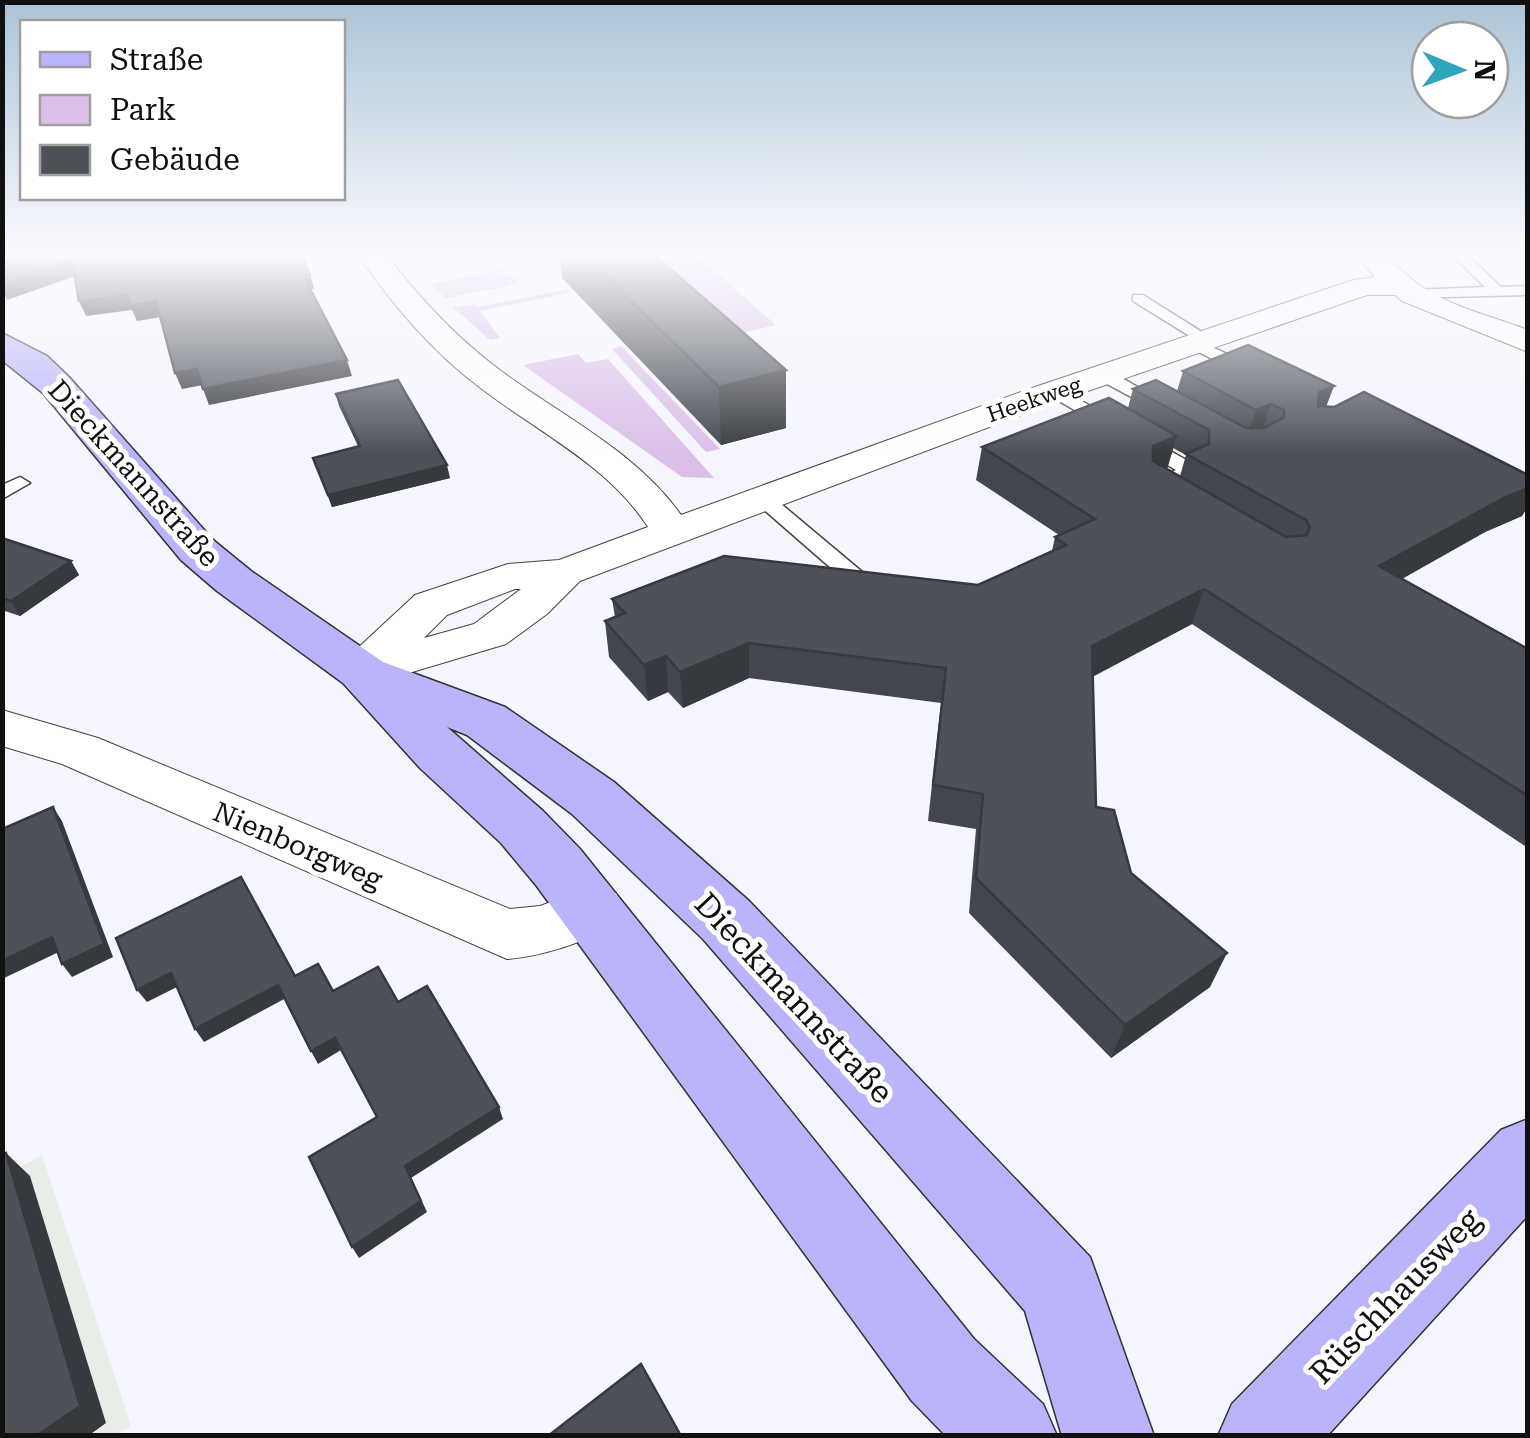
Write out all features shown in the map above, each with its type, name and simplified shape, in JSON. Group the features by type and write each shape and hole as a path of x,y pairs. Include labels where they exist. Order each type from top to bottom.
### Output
{"street":[{"path":"426,319 472,365 576,439 659,508 671,530"},
{"name":"Heekweg","path":"362,671 490,634 531,604 565,572 671,530 1104,375 1195,338 1256,319"},
{"path":"1475,319 1528,342"},
{"name":"Dieckmannstraße","path":"2,344 34,364 56,385 198,550 234,581 362,671 440,754 522,827 595,910 943,1370 1011,1436"},
{"name":"Dieckmannstraße","path":"362,671 486,721 593,798 726,920 1060,1287 1108,1436"},
{"name":"Nienborgweg","path":"2,728 80,751 507,934 543,931 595,910"},
{"name":"Rüschhausweg","path":"1264,1436 1528,1157"}],"lane":[{"path":"1168,319 1258,376"},
{"path":"1104,375 1182,418"},
{"path":"1054,391 1190,470 1153,487 1170,496"},
{"path":"761,497 876,597"}],"shaded area":[{"path":"42,1155 131,1426 116,1435 3,1435 2,1177"}],"green space":[{"path":"467,319 486,319 500,338 490,340"},
{"path":"720,319 769,319 776,325 736,334"},
{"path":"621,346 720,449 706,452 612,349"},
{"path":"578,354 586,363 608,359 714,478 682,477 523,365"}],"building":[{"path":"161,319 326,319 347,360 203,389 197,369 175,373"},
{"path":"650,319 728,319 786,370 719,387"},
{"path":"1248,345 1334,386 1319,392 1318,406 1334,407 1364,392 1528,475 1528,488 1379,566 1528,649 1528,796 1204,589 1092,646 1096,807 1114,810 1131,873 1227,953 1125,1025 976,878 983,794 933,785 946,668 749,643 680,672 666,656 644,665 605,621 625,613 612,599 724,556 978,585 1066,545 1055,537 1095,519 982,447 1109,398 1177,436 1153,446 1153,461 1286,537 1307,535 1310,527 1306,520 1186,454 1209,444 1209,430 1133,389 1156,380 1246,428 1264,428 1284,417 1284,410 1271,404 1256,410 1183,371"},
{"path":"398,380 447,465 328,495 313,458 360,446 336,394"},
{"path":"2,538 71,561 11,601 2,598"},
{"path":"53,807 104,944 62,964 52,937 2,961 2,829"},
{"path":"241,877 295,976 318,964 333,991 378,967 398,1002 427,986 499,1107 405,1166 421,1201 352,1247 309,1157 377,1117 335,1038 311,1051 278,985 195,1029 171,973 137,990 116,938"},
{"path":"6,1153 80,1406 36,1436 2,1436 2,1155"},
{"path":"641,1364 681,1436 548,1436"}]}
